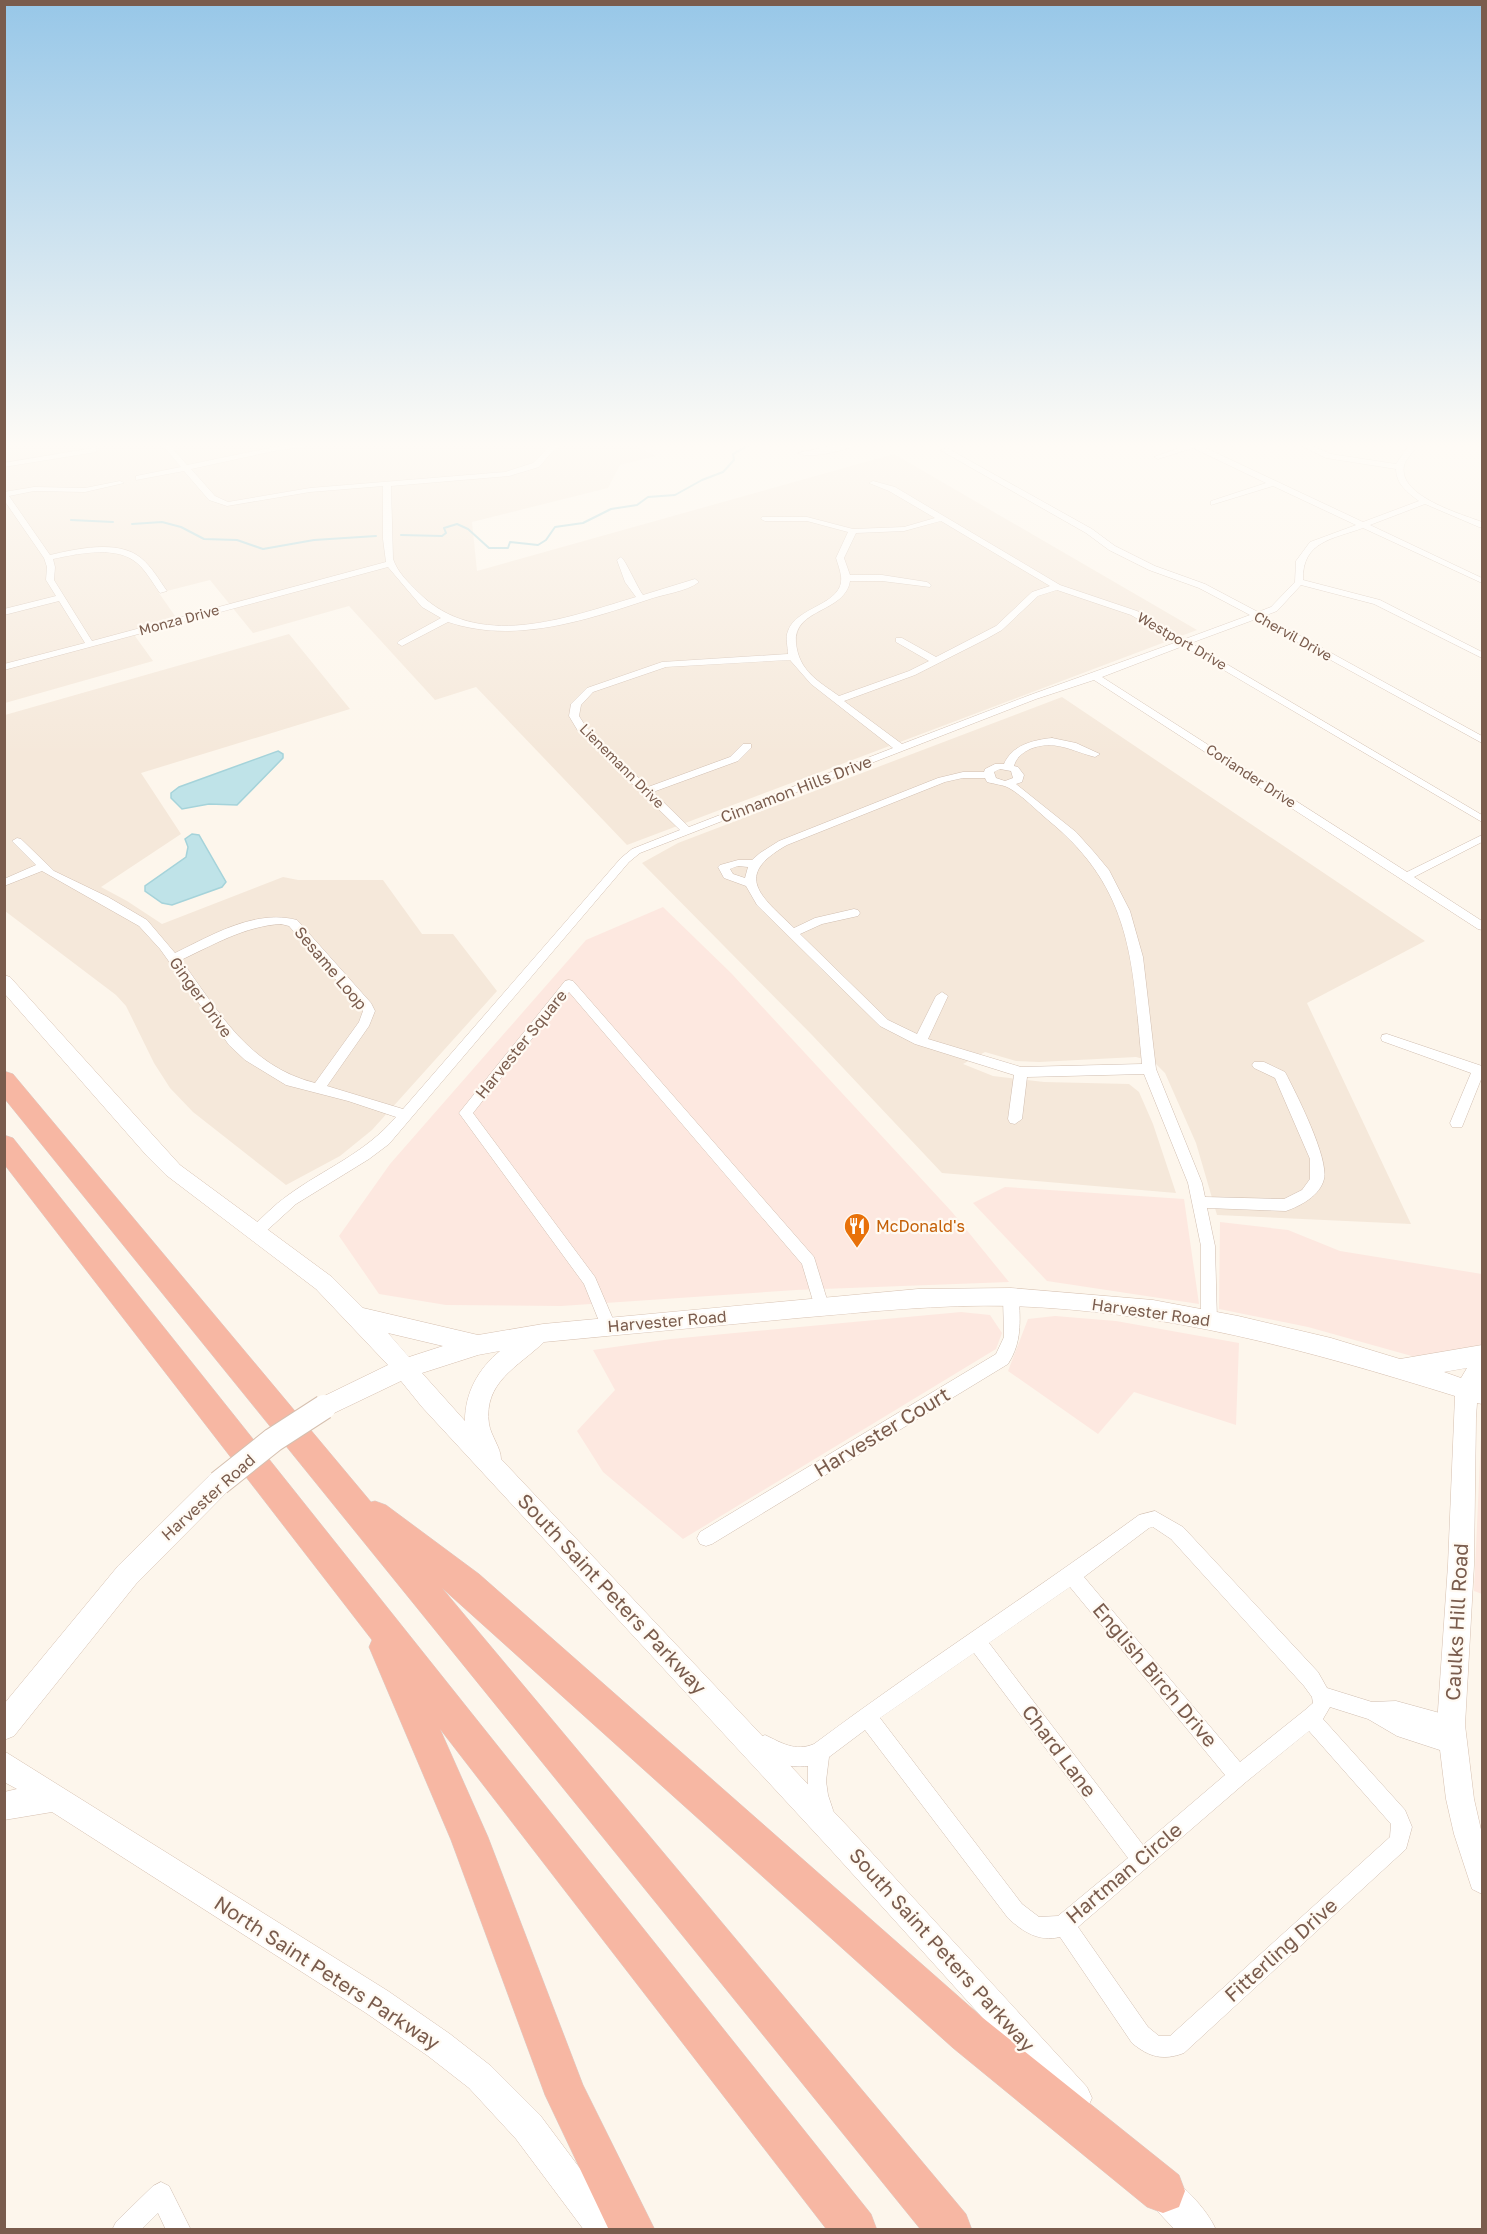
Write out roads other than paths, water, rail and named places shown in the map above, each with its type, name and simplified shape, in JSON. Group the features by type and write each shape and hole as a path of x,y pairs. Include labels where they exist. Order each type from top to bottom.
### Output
{"highway":[{"path":"4,1080 950,2229"},
{"path":"4,1145 855,2229"},
{"path":"340,1489 467,1586 968,2033 1163,2191"},
{"path":"369,1609 470,1837 566,2095 609,2186 633,2229"}],"main road":[{"name":"South Saint Peters Parkway","path":"4,981 161,1158 223,1209 324,1283 358,1316 405,1368 430,1400 841,1840 1198,2229"},
{"name":"Harvester Road","path":"4,1726 127,1575 219,1484 273,1440 324,1407 405,1368 478,1345 543,1333 821,1306 918,1298 1011,1297 1153,1309 1209,1320 1312,1343 1474,1392"},
{"path":"358,1316 379,1323 438,1334 478,1345"},
{"path":"495,1468 477,1425 476,1409 480,1395 489,1375 508,1356 543,1333"},
{"path":"1394,1368 1450,1362 1482,1355"},
{"path":"1474,1392 1474,1376 1482,1366"},
{"name":"Caulks Hill Road","path":"1474,1392 1461,1565 1452,1735 1465,1822 1482,1879"},
{"name":"North Saint Peters Parkway","path":"4,1765 377,2002 480,2077 528,2127 605,2229"},
{"path":"4,1806 55,1797"}],"street":[{"path":"39,546 48,558 51,567 50,580 90,644"},
{"path":"389,546 389,564 412,593 429,608 446,619 494,631 541,627 695,582"},
{"path":"846,546 840,558 846,578 844,590 835,599 797,621 791,633 793,657 799,667 837,700 900,748"},
{"name":"Westport Drive","path":"990,546 1057,587 1086,599 1127,610 1185,642 1482,819"},
{"name":"Chervil Drive","path":"1112,546 1152,568 1202,586 1482,740"},
{"path":"1310,546 1298,561 1299,582 1377,602 1482,655"},
{"path":"1408,546 1482,581"},
{"path":"48,558 81,550 127,554 138,559 163,591"},
{"path":"621,560 629,582 641,599"},
{"name":"Monza Drive","path":"4,667 389,564"},
{"path":"846,578 882,578 927,585"},
{"name":"Cinnamon Hills Drive","path":"256,1231 291,1200 384,1140 636,851 900,748 1274,609 1299,582"},
{"path":"837,700 912,673 936,661 999,628 1035,594 1057,587"},
{"path":"4,612 60,598"},
{"path":"402,643 446,619"},
{"path":"899,640 936,661"},
{"name":"Lienemann Drive","path":"687,831 582,729 574,716 576,704 590,690 625,677 679,662 793,657"},
{"name":"Coriander Drive","path":"1095,676 1408,876 1482,926"},
{"path":"1008,767 1017,751 1035,744 1055,741 1095,754"},
{"path":"648,791 734,759 747,746"},
{"path":"988,775 989,771 995,767 1008,767 1019,775 1018,780 1010,784"},
{"path":"750,884 754,864 783,843 942,780 963,775 988,775 995,782 1010,784 1072,834 1108,870 1124,911 1137,957 1149,1070 1195,1183 1208,1246 1209,1320"},
{"path":"1408,876 1482,838"},
{"name":"Ginger Drive","path":"17,841 39,864 131,915 154,934 242,1050 282,1078 405,1115"},
{"path":"754,864 738,863 724,867 728,876 750,884 761,902 884,1023 920,1041 1021,1072 1149,1070"},
{"path":"4,874 39,864"},
{"path":"4,883 39,864"},
{"path":"792,933 819,921 854,913"},
{"name":"Sesame Loop","path":"173,959 258,923 277,919 293,922 369,1011 365,1023 318,1089"},
{"name":"Harvester Square","path":"608,1326 590,1281 466,1113 569,984 809,1261 821,1306"},
{"path":"920,1041 942,996"},
{"path":"1387,1038 1481,1071 1457,1123"},
{"path":"1199,1202 1286,1205 1307,1194 1317,1180 1317,1158 1280,1075 1259,1065"},
{"path":"1015,1119 1021,1072"},
{"name":"Harvester Court","path":"706,1538 1002,1359 1011,1347 1013,1339 1011,1297"},
{"path":"738,1729 777,1754 807,1757 821,1751 868,1718 890,1699 1071,1575 1145,1521 1155,1519 1166,1523 1177,1533 1311,1678 1321,1695 1320,1710 1311,1719"},
{"name":"English Birch Drive","path":"1071,1575 1239,1776"},
{"name":"Chard Lane","path":"976,1641 1142,1860"},
{"path":"1321,1695 1372,1711 1397,1726 1452,1735"},
{"name":"Hartman Circle","path":"868,1718 1015,1911 1032,1925 1050,1930 1064,1925 1299,1725 1311,1719"},
{"name":"Fitterling Drive","path":"1064,1925 1140,2035 1157,2048 1167,2049 1176,2045 1399,1842 1402,1827 1398,1817 1311,1719"},
{"path":"821,1751 816,1776 818,1799 841,1840"},
{"path":"124,2229 161,2194 179,2229"}],"water":[{"path":"278,751 283,754 283,758 237,805 209,804 182,809 171,798 171,793 179,787"},
{"path":"192,834 199,835 226,882 222,887 172,905 162,903 145,891 145,886 186,857 188,847 185,839"}],"waterway":[{"path":"255,546 263,549 279,546"},
{"path":"487,546 509,546"}],"place":[{"name":"McDonald's","path":"857,1249"}]}
